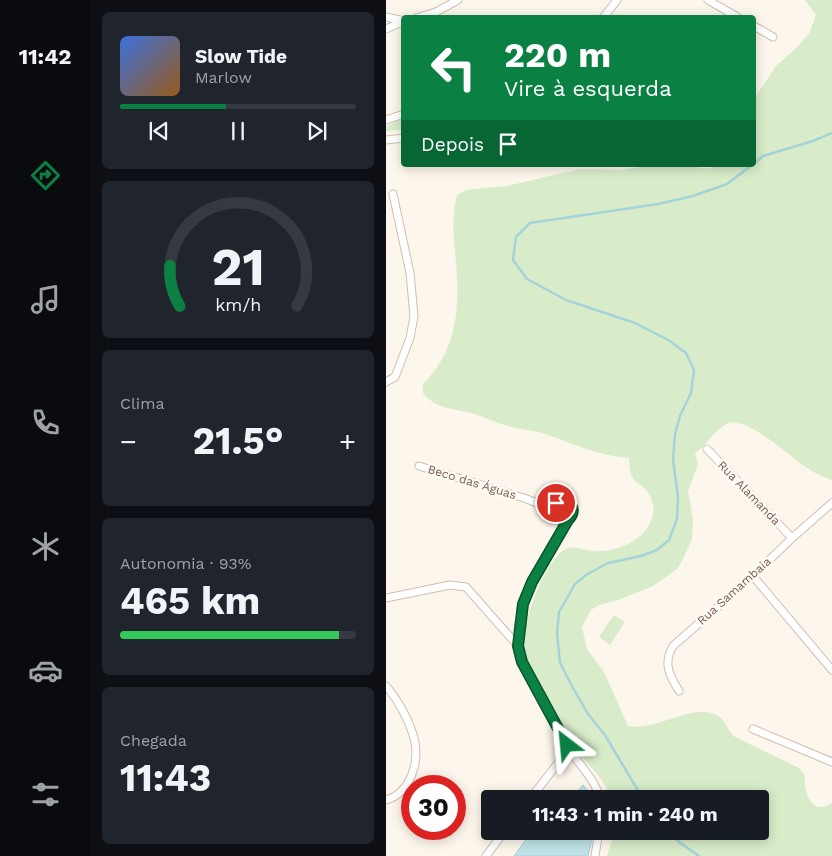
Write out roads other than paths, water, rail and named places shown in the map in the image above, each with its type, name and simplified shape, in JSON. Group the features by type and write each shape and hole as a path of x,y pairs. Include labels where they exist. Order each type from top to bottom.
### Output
{"street":[{"path":"426,15 436,12 458,0"},
{"path":"604,15 617,0"},
{"path":"708,0 734,15"},
{"path":"386,17 401,20"},
{"path":"386,29 401,22"},
{"path":"756,27 773,37"},
{"path":"386,120 401,115"},
{"path":"386,140 401,138"},
{"path":"386,382 395,377 410,338 414,316 410,272 393,194"},
{"name":"Rua Alamanda","path":"707,449 792,538"},
{"name":"Beco das Águas","path":"419,466 524,498 553,509"},
{"path":"568,520 562,521 556,518 553,509 559,501 569,502 574,512 532,582 523,604 518,646 522,662 569,749 596,790"},
{"name":"Rua Samambaia","path":"679,691 672,679 668,665 668,655 673,646 832,503"},
{"path":"753,576 832,670"},
{"path":"386,598 458,585 466,588 518,646"},
{"path":"386,686 394,696 414,739 415,761 410,780 401,793 394,798 386,800"},
{"path":"753,729 832,762"},
{"path":"537,790 569,749"},
{"path":"486,856 498,840"},
{"path":"595,856 598,840"}],"water":[{"path":"583,785 587,790 579,790"},
{"path":"526,840 592,840 588,856 514,856"}],"waterway":[{"path":"756,162 763,156 813,141 832,133"},
{"path":"638,790 605,735 588,714 560,663 557,634 559,612 575,584 586,575 608,563 641,556 657,550 669,540 677,519 678,497 673,460 675,434 680,416 691,393 694,370 686,353 670,341 635,323 566,300 527,279 513,260 516,237 530,223 658,204 693,196 727,184 749,167"},
{"path":"677,840 699,856"}]}
